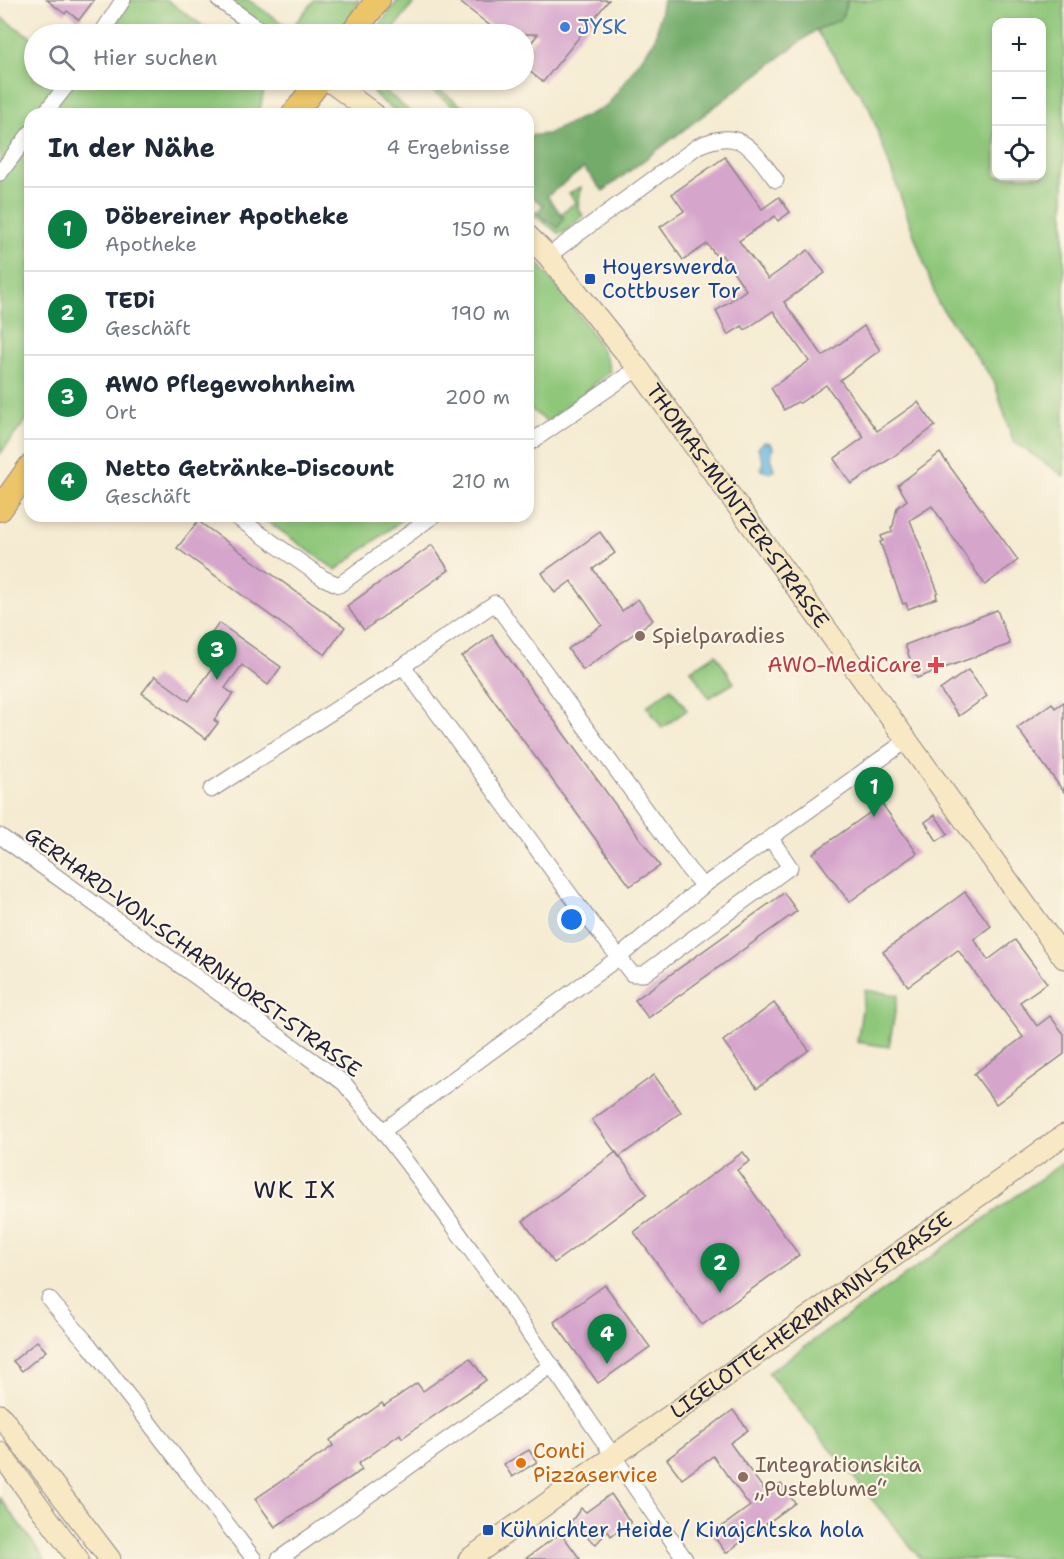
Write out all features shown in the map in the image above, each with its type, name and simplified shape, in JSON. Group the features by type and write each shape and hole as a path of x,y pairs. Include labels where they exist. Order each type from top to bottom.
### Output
{"main road":[{"path":"360,24 378,0"},
{"path":"299,108 312,90"},
{"path":"0,509 24,475"}],"street":[{"path":"107,24 123,0"},
{"path":"219,0 252,24"},
{"path":"49,108 62,90"},
{"path":"342,90 366,108"},
{"path":"548,256 698,146 710,141 733,138 744,141 776,180"},
{"path":"0,173 24,141"},
{"name":"THOMAS-MÜNTZER-STRASSE","path":"534,242 548,256 638,368 1064,958"},
{"path":"534,437 638,368"},
{"path":"244,522 323,578 339,585 424,522"},
{"path":"211,790 403,666 495,603 689,870 703,886"},
{"path":"403,666 632,974 644,974 790,867 771,839"},
{"path":"383,1131 618,958 703,886 906,741"},
{"name":"GERHARD-VON-SCHARNHORST-STRASSE","path":"0,836 344,1083 383,1131 552,1365 612,1456 685,1559"},
{"name":"LISELOTTE-HERRMANN-STRASSE","path":"469,1559 1064,1136"},
{"path":"49,1299 89,1345 254,1559"},
{"path":"279,1559 552,1365"},
{"path":"0,1415 110,1559"},
{"path":"0,1454 78,1559"}],"green space":[{"path":"126,0 167,0 200,24 110,24"},
{"path":"222,0 248,0 284,24 255,24"},
{"path":"314,0 359,0 349,24 295,24"},
{"path":"398,0 416,0 398,24 380,24"},
{"path":"663,0 848,0 841,19 816,30 603,191 584,168 547,196 564,218 558,228 537,213 543,205 534,198 534,135 547,134 607,106 655,40"},
{"path":"848,0 1064,0 1064,476 1013,441 994,381 938,303 869,107 816,30 841,19"},
{"path":"0,17 24,33 24,90 61,90 47,108 24,108 24,138 0,170"},
{"path":"65,90 264,90 260,108 52,108"},
{"path":"372,90 384,90 406,108 391,108"},
{"path":"431,90 440,90 464,108 455,108"},
{"path":"24,145 24,423 0,454 0,178"},
{"path":"581,187 578,208 583,216 563,233 559,233 534,216 534,212 547,222 564,219 561,214 576,202 569,193"},
{"path":"534,258 590,330 610,372 547,422 534,412"},
{"path":"268,522 399,522 336,570"},
{"path":"716,654 734,683 709,698 691,670"},
{"path":"671,688 687,710 662,728 647,706"},
{"path":"865,990 898,995 889,1047 857,1042"},
{"path":"1064,1162 1064,1559 921,1559 768,1373"},
{"path":"0,1498 45,1559 0,1559"}],"water":[{"path":"764,442 770,443 773,447 771,460 774,469 770,473 761,470 763,461 758,448"}],"building":[{"path":"47,0 94,0 79,20 67,11 65,14"},
{"path":"457,0 609,0 543,82 534,75 534,39 538,34 534,34 534,24 488,24"},
{"path":"725,157 762,209 779,197 790,212 778,221 775,216 739,241 768,279 808,250 825,273 784,302 823,356 864,326 880,350 840,380 877,431 918,402 935,426 851,484 834,459 864,437 826,385 800,403 797,402 784,410 771,388 809,361 773,311 745,330 742,326 728,335 716,311 746,290 722,255 718,258 707,244 683,260 660,227 684,211 672,194"},
{"path":"940,453 1018,560 985,585 932,506 910,520 938,592 936,593 937,598 908,609 906,603 903,604 880,542 883,541 881,536 892,532 891,527 897,508 907,500 898,485"},
{"path":"199,522 345,627 325,655 177,548"},
{"path":"600,532 615,553 593,569 622,611 638,599 653,620 583,670 568,649 602,625 571,581 555,593 542,573"},
{"path":"432,545 449,570 364,630 347,606"},
{"name":"AWO-MediCare","path":"997,610 1010,644 917,678 905,645"},
{"path":"219,623 281,667 268,685 242,665 225,688 233,694 214,720 218,723 206,739 142,693 155,676 189,701 224,652 207,640"},
{"path":"492,635 660,866 630,886 462,657"},
{"path":"968,670 987,696 959,716 940,690"},
{"path":"1064,702 1064,792 1017,728 1052,703 1055,708"},
{"path":"882,804 917,853 849,902 813,853"},
{"path":"935,815 948,834 937,841 925,822"},
{"path":"965,892 991,926 974,939 988,960 1015,940 1047,983 1020,1002 1037,1026 1050,1016 1064,1034 1064,1054 996,1104 974,1074 1023,1037 958,950 908,986 883,952"},
{"path":"784,893 797,911 648,1018 635,1000"},
{"path":"774,1003 809,1050 757,1088 723,1041"},
{"path":"654,1075 681,1112 619,1157 592,1120"},
{"path":"616,1152 647,1194 554,1263 523,1221"},
{"path":"743,1152 750,1161 737,1170 799,1255 702,1325 634,1232"},
{"path":"605,1285 650,1347 598,1383 554,1322"},
{"path":"37,1341 46,1351 22,1371 13,1361"},
{"path":"470,1358 486,1380 402,1438 400,1434 358,1464 362,1470 275,1527 255,1499 333,1446 330,1440 382,1403 384,1406 417,1383 423,1391"},
{"path":"733,1410 748,1430 730,1443 767,1494 781,1484 795,1503 726,1553 712,1534 750,1506 713,1456 682,1479 667,1459"},
{"name":"Conti Pizzaservice","path":"529,1450 537,1462 512,1477 504,1464"},
{"path":"611,1494 631,1523 611,1536 608,1531 596,1544 570,1523 581,1508 586,1512"},
{"path":"561,1533 580,1559 525,1559"}],"place":[{"name":"JYSK","path":"565,27"},
{"name":"Hoyerswerda Cottbuser Tor","path":"590,279"},
{"name":"Spielparadies","path":"640,636"},
{"name":"AWO-MediCare","path":"936,665"},
{"name":"AWO Pflegewohnheim","path":"217,680"},
{"name":"Döbereiner Apotheke","path":"874,817"},
{"name":"TEDi","path":"720,1293"},
{"name":"Netto Getränke-Discount","path":"607,1364"},
{"name":"Conti Pizzaservice","path":"521,1463"},
{"name":"Integrationskita „Pusteblume“","path":"743,1477"},
{"name":"Kühnichter Heide / Kinajchtska hola","path":"488,1530"}],"district":[{"name":"WK IX","path":"295,1190"}]}
